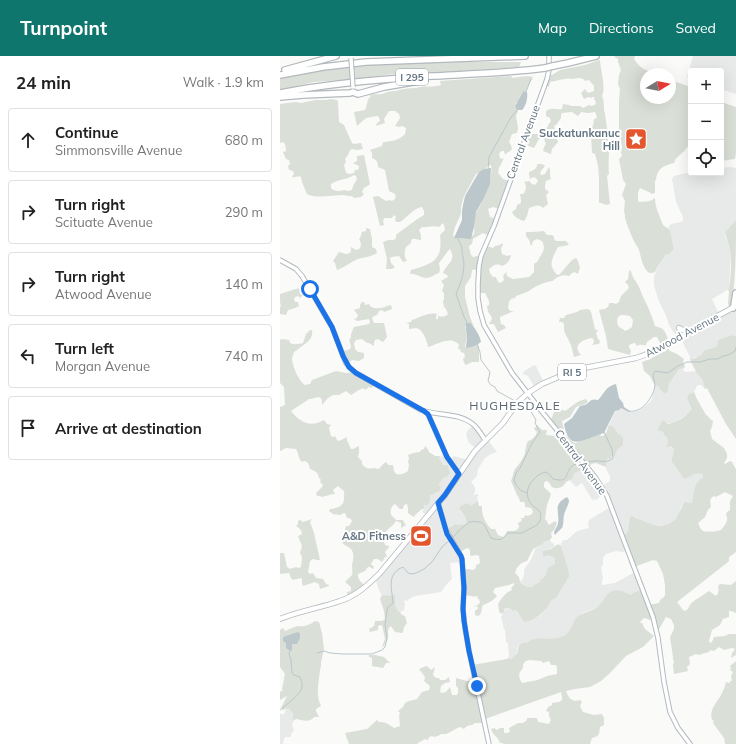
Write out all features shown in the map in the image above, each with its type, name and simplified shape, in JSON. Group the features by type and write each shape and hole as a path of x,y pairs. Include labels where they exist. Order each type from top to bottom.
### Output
{"highway":[{"path":"280,72 336,56"},
{"path":"418,56 459,58"},
{"name":"I 295","path":"280,75 360,62 525,56"},
{"name":"I 295","path":"280,93 318,86 355,82 545,68 596,56"},
{"path":"587,59 600,56"},
{"path":"280,97 350,93 353,90 355,94 358,94 384,87 459,74"},
{"path":"734,308 736,293"}],"main road":[{"name":"Atwood Avenue","path":"280,619 298,612 340,601 366,587 380,573 445,495 476,451 506,419 517,403 528,393 542,384 570,372 641,357 734,308"},
{"path":"679,328 685,331 690,331"}],"street":[{"name":"Central Avenue","path":"549,56 547,79 494,226 481,256 478,284 479,304 484,325 507,366 543,413 596,477 610,500 623,539 653,617 658,638 670,712 678,728 690,744"},
{"path":"351,57 353,90"},
{"path":"280,260 296,269 302,276 332,327 343,356 349,367 356,373 428,414 447,457 459,474"},
{"path":"424,411 457,417 465,420 475,427 486,440"},
{"path":"438,503 446,530 462,559 464,588 463,615 469,655 489,744"}],"shaded area":[{"path":"635,56 634,59 638,65 643,68 640,68 640,104 676,104 676,82 688,86 688,146 674,163 659,170 655,181 655,193 651,194 640,188 638,192 639,202 649,201 655,198 657,209 663,225 670,230 674,249 668,255 667,254 664,256 655,272 652,273 648,272 644,266 625,218 625,201 622,195 626,184 623,180 619,159 622,156 619,130 620,89 618,84 621,70 618,59 614,57"},
{"path":"693,56 736,56 736,94 724,90 724,68 690,68"},
{"path":"599,60 603,79 604,89 602,96 609,152 609,174 607,176 610,204 605,205 599,203 598,165 595,154 592,153 591,131 588,127 593,126 594,119 597,118 595,112 581,112 578,116 572,112 562,113 561,118 554,126 558,142 552,149 551,154 543,151 546,144 544,139 539,139 534,148 523,144 528,132 531,134 538,134 540,132 540,128 543,129 548,127 551,121 550,118 546,116 546,111 552,109 562,109 563,104 580,106 583,108 596,104 594,97 584,99 581,93 585,89 588,93 594,91 594,86 589,80 585,81 580,78 564,79 550,82 549,87 544,85 548,75 552,75 560,70 585,65"},
{"path":"521,62 519,67 447,72 409,72 355,79 354,66 364,64"},
{"path":"351,64 352,79 314,82 280,90 280,78 342,67"},
{"path":"511,76 512,78 525,76 533,77 526,91 520,96 515,104 518,111 516,116 518,128 517,133 512,134 509,142 512,149 505,155 504,151 502,151 499,155 500,158 504,158 498,173 503,179 509,181 499,209 493,207 488,209 490,217 496,219 489,236 483,233 473,239 472,244 469,247 471,255 473,257 481,257 487,246 493,248 502,243 502,254 507,256 511,255 511,257 504,265 495,265 489,269 493,277 496,277 499,283 504,280 503,276 506,272 507,276 513,279 529,277 534,272 534,264 538,261 544,247 542,241 537,239 533,241 532,245 530,245 526,232 544,231 547,235 554,236 556,241 566,241 569,245 558,247 554,254 552,268 556,274 559,275 572,260 576,258 580,267 578,274 575,272 569,276 560,276 553,281 540,284 511,299 508,308 510,311 514,311 500,317 501,324 506,328 498,332 494,324 489,324 492,319 488,312 487,306 489,305 489,300 485,293 478,293 479,269 472,270 471,277 465,286 465,297 474,327 471,323 465,326 467,336 465,346 466,348 478,344 479,362 472,362 466,365 463,359 465,357 464,353 458,349 459,344 453,341 447,341 428,347 423,333 416,328 409,329 409,324 406,323 428,314 437,314 436,319 438,319 438,316 446,316 448,314 444,307 444,293 442,291 444,285 441,281 448,277 443,273 452,260 452,253 450,249 439,263 439,273 426,278 410,274 411,270 425,266 435,260 440,250 440,235 445,230 443,223 439,227 422,227 419,230 421,240 412,239 411,243 406,247 405,258 407,261 403,262 399,256 392,257 390,258 391,263 395,267 392,269 386,269 387,259 383,242 394,240 397,234 424,215 424,211 422,207 419,208 400,222 396,222 396,217 394,215 392,218 384,218 384,225 380,226 373,197 378,196 386,201 391,201 396,197 395,194 389,191 385,170 378,167 377,161 372,158 372,153 370,150 382,146 383,142 400,138 405,134 406,128 402,126 395,126 400,118 399,114 395,111 389,111 384,119 385,123 376,126 380,121 379,117 377,116 366,118 357,126 354,112 365,110 368,99 371,96 369,96 371,95 406,89 438,86 441,85 440,81","holes":["491,165 487,190 475,215 474,234 464,239 453,236 461,213 461,206 464,196 476,174"]},
{"path":"524,91 527,92 526,104 522,110 517,110 515,106"},
{"path":"337,100 339,122 344,125 352,143 361,143 363,149 350,150 345,159 346,162 344,165 346,173 354,173 355,170 358,170 359,166 353,163 357,161 357,156 364,155 370,184 364,189 362,192 364,194 361,197 354,198 352,196 343,195 320,197 307,194 301,177 292,177 294,174 293,171 289,170 289,160 286,159 283,152 286,151 285,144 283,142 280,143 280,104","holes":["354,175 357,179 352,190 338,191 331,188 331,184 334,182"]},
{"path":"724,103 736,107 735,159 724,161"},
{"path":"537,164 542,164 545,166 540,174 542,175 545,174 549,167 550,168 551,179 546,181 545,185 545,189 549,192 546,195 548,204 543,208 538,206 529,208 527,217 524,221 516,218 512,212 516,209 517,205 521,203 520,194 525,192 526,188 524,182 529,181 535,185 538,181 533,177 530,179 529,175 529,172 537,167"},
{"path":"491,168 490,184 476,212 471,239 454,238 462,220 462,210 465,196 479,172 484,169"},
{"path":"724,168 736,168 736,220 725,232 725,236 731,251 729,289 712,299 718,312 721,314 731,309 736,309 736,336 731,335 718,340 718,347 705,350 701,355 691,359 682,341 677,338 669,325 658,299 654,285 654,277 664,256 674,249 670,230 668,228 671,224 683,221 683,217 676,202 672,179 674,176 688,173 688,176 724,176"},
{"path":"736,220 735,276 731,309 728,304 728,291 730,283 731,253 725,232"},
{"path":"366,228 370,229 372,247 376,249 377,253 358,259 337,270 333,261 339,252 346,254 350,253 351,247 356,250 359,249 361,244 359,239 362,232 366,231"},
{"path":"630,270 633,278 639,286 655,326 664,330 669,342 662,347 657,337 654,337 647,342 646,345 637,346 634,343 629,345 631,351 630,355 608,349 599,310 607,308 609,303 616,304 619,302 621,296 629,288 625,282 628,279","holes":["624,315 630,316 633,320 632,327 625,331 618,326 617,322 618,317"]},
{"path":"299,288 300,294 303,295 300,298 298,296 294,299 295,302 298,302 299,306 288,310 286,315 280,314 280,294"},
{"path":"362,302 364,302 365,305 369,304 371,307 377,308 391,305 392,309 384,312 382,310 379,311 377,315 372,318 374,323 384,323 387,337 383,342 378,339 375,340 374,346 362,339 356,340 354,343 355,349 358,352 364,353 364,358 359,361 352,360 347,364 343,351 351,348 350,340 354,327 369,324 370,322 369,319 357,321 354,319 357,318 358,315 354,310 360,308"},
{"path":"587,309 591,312 595,329 598,330 596,333 600,341 599,344 592,345 594,340 592,338 582,341 577,348 581,355 574,357 571,345 564,331 564,324 559,322 560,318 564,318 566,315 580,310"},
{"path":"466,323 471,323 481,342 466,348 467,337"},
{"path":"312,330 312,333 310,339 294,352 292,358 296,373 305,385 310,384 312,380 336,371 346,373 354,372 374,383 372,388 369,387 365,390 363,388 351,395 346,391 339,395 333,395 322,405 321,398 318,397 309,399 291,411 296,417 309,424 324,420 327,424 331,425 329,428 331,436 335,436 339,441 347,437 351,449 359,446 358,457 362,461 362,464 367,468 378,469 386,462 388,465 393,465 396,474 404,474 408,471 408,455 420,452 425,446 430,453 435,456 440,456 439,458 444,465 448,466 450,473 443,478 439,485 441,487 440,491 430,496 430,502 425,505 424,509 422,509 414,517 408,513 407,504 404,505 403,509 400,509 395,504 392,506 392,516 396,520 403,520 406,526 402,528 401,523 396,521 387,530 386,533 389,537 384,542 385,545 389,546 385,552 387,556 382,562 378,559 374,559 371,564 374,567 373,569 368,567 365,571 358,574 364,585 349,597 347,592 351,591 351,587 345,582 352,575 353,555 351,549 343,544 343,535 346,526 349,526 352,521 346,517 346,514 344,513 340,515 333,514 329,511 330,509 338,507 342,504 344,499 344,491 338,486 333,490 335,494 322,497 317,496 316,493 323,485 320,482 321,480 317,473 310,469 307,462 301,461 296,449 286,448 280,451 280,407 285,405 284,387 280,383 280,340 289,340 290,343 293,344 303,343 306,334"},
{"path":"731,335 736,336 736,439 726,424 707,388 705,389 702,378 697,374 690,358 693,359 701,355 705,350 717,347 718,340"},
{"path":"668,348 670,351 684,359 683,362 685,366 684,368 679,369 669,383 668,391 663,393 658,386 654,384 650,376 644,371 642,362 666,351"},
{"path":"534,365 536,366 544,383 535,388 528,376 523,374 523,372"},
{"path":"679,368 684,368 683,370 685,372 696,371 697,374 700,375 705,388 701,385 697,386 694,392 687,398 692,406 691,412 672,423 667,423 657,430 663,432 667,437 668,444 666,448 671,446 674,449 673,464 683,478 685,479 691,475 701,473 703,478 697,483 692,503 681,506 680,513 675,519 665,525 654,526 632,516 630,521 627,550 623,552 616,551 606,554 603,558 603,565 601,567 603,579 602,585 615,583 635,572 642,589 631,595 611,592 599,606 582,613 577,618 569,632 562,637 553,639 543,638 527,643 521,643 518,646 516,656 513,659 510,659 508,643 506,642 505,630 501,617 504,610 509,608 514,611 516,609 517,613 526,622 541,615 550,603 550,600 559,593 569,577 561,543 577,531 589,528 589,520 612,506 606,493 593,501 582,483 576,487 570,480 578,470 584,470 587,467 602,486 610,481 606,463 608,458 613,455 615,456 617,450 623,445 614,427 609,425 615,412 621,407 632,412 638,411 652,399 654,384 658,386 663,393 668,390 669,383"},
{"path":"616,384 619,398 624,407 630,411 629,412 621,408 615,411 604,433 579,442 570,439 566,433 564,424 572,418 580,406 585,405 592,400 598,400 607,388"},
{"path":"694,392 706,415 713,421 710,431 712,439 724,448 727,454 727,458 724,463 725,464 730,461 732,462 736,469 736,552 729,557 728,562 677,602 685,611 693,602 709,591 716,596 718,594 718,586 720,584 731,585 736,581 736,613 729,611 729,617 723,619 720,625 712,630 709,641 710,643 712,642 714,637 736,634 736,655 731,658 735,649 732,648 724,650 719,647 714,651 710,650 709,652 699,655 696,654 689,657 690,664 687,667 688,671 674,674 674,662 670,637 674,629 674,625 671,619 666,617 658,631 653,619 649,620 644,618 640,623 642,623 645,629 654,636 643,647 626,656 601,681 590,687 566,691 571,699 575,701 580,700 582,702 580,706 583,712 594,715 602,714 604,718 604,725 600,727 599,734 592,738 590,744 504,744 500,743 493,733 491,729 494,728 497,730 504,728 504,733 508,733 510,731 509,728 518,723 523,723 527,720 527,718 537,718 538,722 549,724 551,720 549,712 546,711 552,703 562,700 561,692 485,719 485,723 475,723 464,729 460,727 447,734 429,737 428,740 425,739 417,744 349,744 345,733 367,729 377,720 394,728 400,726 400,713 398,711 405,703 417,699 422,692 429,690 430,686 424,681 425,677 419,669 426,666 431,670 435,667 433,675 436,678 445,680 449,677 450,682 441,686 440,692 446,692 450,687 452,695 457,695 458,688 456,686 456,678 467,681 475,681 472,665 507,659 509,657 512,659 517,654 519,646 522,643 527,643 531,640 541,638 556,638 565,635 577,617 596,608 612,591 618,590 631,595 642,589 648,605 659,603 665,595 665,585 663,574 657,561 653,560 634,567 622,537 628,532 630,517 632,516 650,524 659,526 672,522 685,502 692,503 696,485 703,478 702,474 696,474 685,479 683,478 672,462 674,449 671,446 666,448 668,444 667,437 663,432 657,430 663,420 668,424 682,418 690,412 692,409 687,398 689,394","holes":["725,492 733,496 730,501 730,510 726,514 726,523 720,530 713,532 703,531 698,523 705,517 711,507 711,498","530,660 541,661 543,663 549,661 551,665 556,665 557,674 522,683 519,674 523,668 523,664"]},
{"path":"586,399 588,402 576,407 570,417 562,421 567,437 575,443 600,434 603,436 607,432 609,425 614,427 618,434 623,438 623,445 617,450 615,456 611,456 611,459 608,458 606,467 596,463 593,464 577,472 573,475 573,478 566,482 562,487 554,488 547,481 544,483 544,487 551,494 547,505 545,519 549,525 555,521 557,523 551,533 552,537 550,540 533,549 527,561 519,565 515,573 519,577 520,582 527,587 532,587 540,582 548,568 555,564 555,558 549,555 543,556 543,551 551,549 558,544 561,545 569,577 556,598 551,600 547,608 532,620 524,622 516,610 512,611 509,608 504,609 502,614 499,612 498,604 506,594 512,590 511,588 514,583 495,588 493,592 497,596 492,601 483,605 480,615 475,615 475,610 478,608 477,606 474,607 480,602 476,596 473,597 464,595 463,570 473,570 476,568 476,565 480,562 479,556 471,556 468,548 459,553 446,529 456,524 467,524 465,516 459,510 461,506 467,503 470,506 478,501 479,506 482,506 482,513 486,522 491,529 495,529 498,535 503,537 507,531 514,531 518,529 518,523 522,520 521,518 524,518 525,515 528,516 532,514 533,511 531,508 525,507 524,502 520,502 511,481 514,470 524,456 528,441 535,436 537,432 534,429 537,425 542,430 547,430 546,435 554,436 558,433 551,420 555,409 565,411 577,402"},
{"path":"473,425 497,452 485,458 478,469 477,476 471,482 475,487 475,492 473,495 478,494 478,501 459,510 465,516 467,524 456,524 449,527 462,562 450,563 452,579 441,592 415,596 408,601 406,600 404,601 404,610 398,613 395,600 390,596 381,594 375,578 427,515 422,512 429,497 440,491 441,487 439,485 443,478 446,477 445,465 439,458 445,454 450,460 454,456 468,460 477,449 470,444 466,434"},
{"path":"567,497 569,502 564,515 563,526 555,535 554,532 558,525 558,506 562,500"},
{"path":"312,519 310,522 320,560 313,559 310,561 308,572 310,574 313,573 316,578 323,579 326,584 329,585 320,589 319,584 315,582 303,586 301,578 293,580 289,573 280,574 280,553 284,553 287,567 290,569 301,567 302,557 300,553 302,546 298,536 302,533 296,526 300,520 303,522"},
{"path":"549,540 554,544 554,547 544,551 555,558 555,564 547,571 541,582 532,587 527,587 520,581 523,579 524,570 532,558 535,549"},
{"path":"382,595 395,595 395,605 398,612 405,616 407,623 402,633 395,632 391,626 389,627 388,638 383,647 385,639 382,625 378,626 378,630 370,632 369,629 374,626 375,621 382,621 385,619 380,599"},
{"path":"315,621 319,622 324,649 318,688 318,697 321,706 316,709 319,717 314,717 308,721 296,719 293,721 293,713 288,708 283,710 281,708 287,696 280,700 280,692 283,690 285,674 280,667 280,630 283,628 285,631 297,626 311,624"},
{"path":"298,632 300,634 300,638 297,644 292,644 292,650 290,651 286,648 286,643 283,641 283,637"},
{"path":"369,655 384,657 390,663 386,663 383,668 372,666 372,658 369,657"},
{"path":"736,661 736,744 725,744 724,738 713,723 714,721 712,720 711,713 725,687 726,682 729,683 732,680 731,676 733,672 730,670 730,666"},
{"path":"287,707 293,713 292,725 294,730 291,737 286,737 283,744 280,744 280,714 284,714"}],"waterway":[{"path":"526,92 531,79"},
{"path":"488,170 489,157 510,119 517,110"},
{"path":"458,239 462,248 464,267 456,294 467,323"},
{"path":"477,344 481,360 490,372 488,381 497,391 515,401"},
{"path":"629,411 638,410 650,399 655,385 653,375 655,371 668,373 687,362 700,362 710,359 718,359 735,351 736,347"},
{"path":"521,403 527,405 536,420 535,423 540,432 532,443 516,473 514,480 520,490 527,493"},
{"path":"586,462 607,461 613,458 612,449 604,432"},
{"path":"452,538 469,522 482,523 486,527 491,538 499,540 508,533 522,533 537,525 540,521 541,514 530,503 527,493 533,480 542,473 546,472 553,479 565,479 569,469 575,464 581,463"},
{"path":"317,653 324,651 343,654 372,654 382,650 385,647 387,638 385,625 387,610 393,603 391,582 394,573 403,567 408,573 411,574 424,569 432,562 442,547 450,540"},
{"path":"280,710 300,692 302,687 300,677 292,673 289,654 290,651"}],"place":[{"name":"Suckatunkanuc Hill","path":"636,139"},
{"name":"A&D Fitness","path":"421,536"}],"district":[{"name":"HUGHESDALE","path":"515,406"}],"route":[{"path":"310,289 332,327 343,356 350,368 356,373 428,414 447,457 459,474 438,503 447,534 462,559 464,621 477,686"}]}
